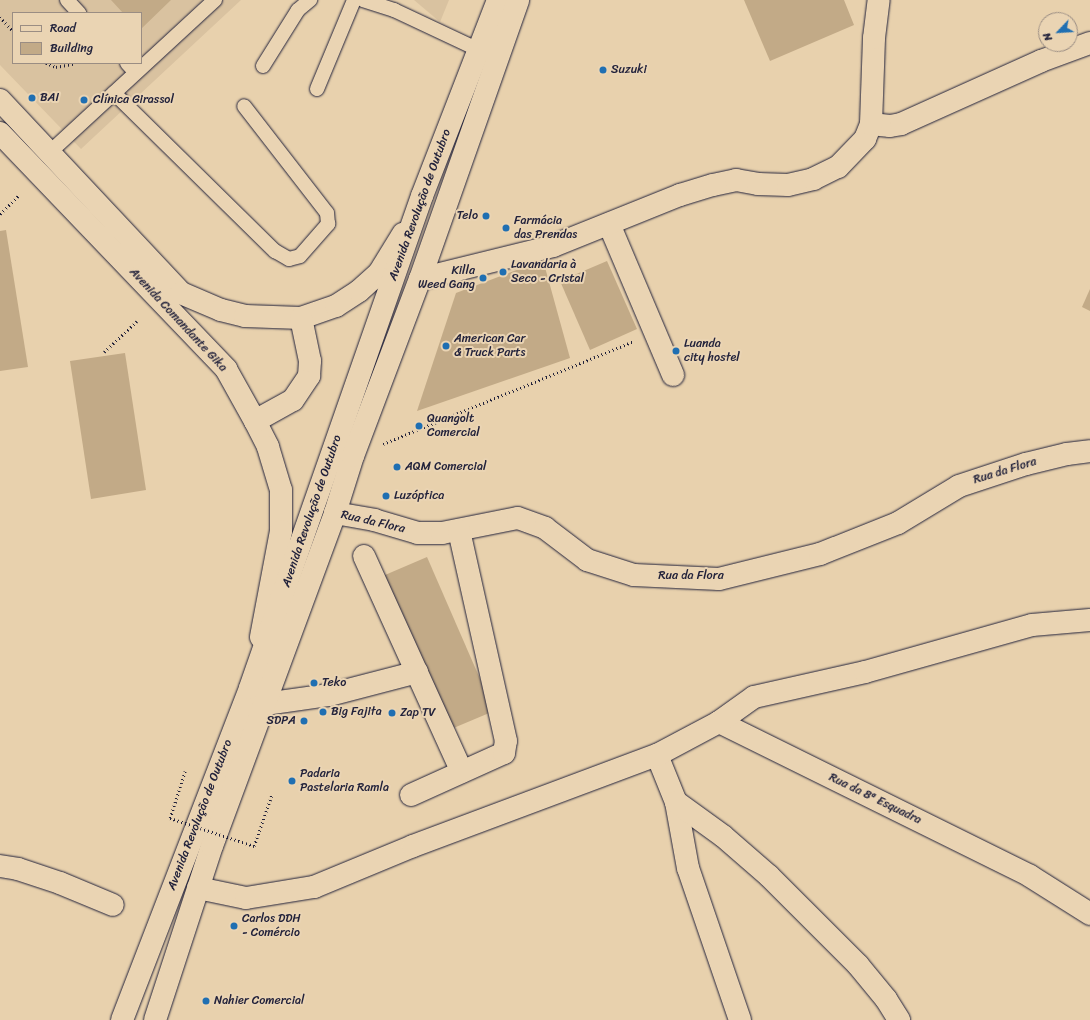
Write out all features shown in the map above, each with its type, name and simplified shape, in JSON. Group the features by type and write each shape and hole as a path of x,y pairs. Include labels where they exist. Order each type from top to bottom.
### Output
{"street":[{"name":"Avenida Revolução de Outubro","path":"154,1020 198,888 257,696 422,196 498,0"},
{"name":"Avenida Revolução de Outubro","path":"122,1020 334,513 353,456 420,280 518,0"},
{"path":"420,280 553,246 680,195 728,182 736,180 758,184 788,185 813,178 838,167 865,139 872,124 874,38 879,0"},
{"path":"872,124 890,126 901,124 1041,62 1090,43"},
{"name":"Avenida Comandante Gika","path":"0,100 182,293 200,302 245,316 300,318 336,306 359,291 379,273 395,249 422,196"},
{"name":"Avenida Comandante Gika","path":"0,133 226,369 254,421 276,470 281,490 281,531 257,696"},
{"path":"609,224 673,375"},
{"path":"254,421 292,400 309,376 310,360 300,318"},
{"name":"Rua da Flora","path":"334,513 374,520 418,533 459,530 518,518 545,528 587,560 634,575 719,579 820,554 898,523 959,486 1026,464 1067,454 1090,451"},
{"path":"411,795 504,753 506,741 459,530"},
{"path":"364,556 462,772"},
{"path":"198,888 246,898 314,887 413,846 657,756 719,722 754,697 783,689 865,672 1032,626 1090,620"},
{"path":"257,696 329,695 417,672"},
{"name":"Rua da 8ª Esquadra","path":"719,722 1030,876 1090,914"},
{"path":"657,756 676,802 688,868 740,1020"},
{"path":"676,802 723,836 769,876 858,965 886,999 899,1020"},
{"path":"0,866 18,869 60,883 113,905"}],"lane":[{"path":"67,0 78,12"},
{"path":"142,59 215,0"},
{"path":"263,66 298,10 310,0"},
{"path":"317,89 354,0"},
{"path":"363,0 394,10 479,50"},
{"path":"49,153 114,93 131,68"},
{"path":"114,93 275,251 289,259 300,256 328,224 327,213 244,106"}],"path":[{"path":"0,17 12,29"},
{"path":"48,64 56,67 71,64"},
{"path":"0,214 19,195"},
{"path":"104,352 137,321"},
{"path":"353,456 654,333"},
{"path":"185,771 170,818 254,846 272,794"}],"shaded area":[{"name":"Clínica Girassol","path":"0,0 241,0 81,149 0,65"},
{"path":"414,0 449,0 440,22"}],"building":[{"path":"111,0 171,0 142,28 142,12 122,12"},
{"path":"744,0 844,0 854,25 770,61"},
{"path":"6,230 28,367 0,371 0,231"},
{"path":"543,260 570,358 417,411 456,293"},
{"path":"607,261 637,329 590,350 560,281"},
{"path":"1090,289 1090,311 1082,307"},
{"path":"125,353 146,490 91,499 70,361"},
{"path":"427,557 494,711 444,732 378,578"}],"place":[{"name":"Suzuki","path":"603,70"},
{"name":"BAI","path":"32,98"},
{"name":"Clínica Girassol","path":"84,100"},
{"name":"Telo","path":"486,216"},
{"name":"Farmácia das Prendas","path":"506,228"},
{"name":"Lavandaria à Seco - Cristal","path":"503,272"},
{"name":"Killa Weed Gang","path":"483,278"},
{"name":"American Car & Truck Parts","path":"446,346"},
{"name":"Luanda city hostel","path":"676,351"},
{"name":"Quangolt Comercial","path":"419,426"},
{"name":"AQM Comercial","path":"397,467"},
{"name":"Luzóptica","path":"386,496"},
{"name":"Teko","path":"314,683"},
{"name":"Big Fajita","path":"323,712"},
{"name":"Zap TV","path":"392,713"},
{"name":"SDPA","path":"304,721"},
{"name":"Padaria Pastelaria Ramla","path":"292,781"},
{"name":"Carlos DDH - Comércio","path":"234,926"},
{"name":"Nahier Comercial","path":"206,1001"}]}
